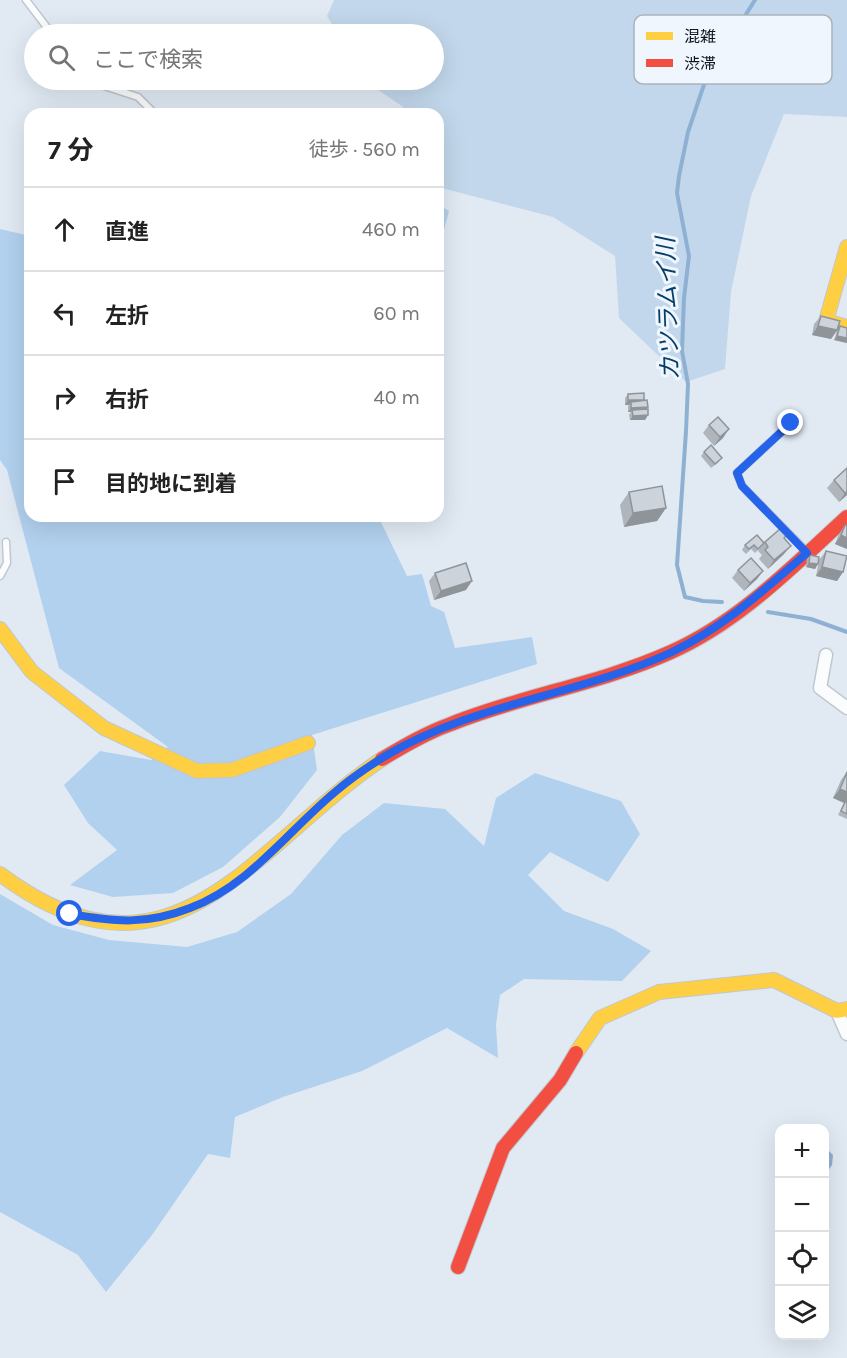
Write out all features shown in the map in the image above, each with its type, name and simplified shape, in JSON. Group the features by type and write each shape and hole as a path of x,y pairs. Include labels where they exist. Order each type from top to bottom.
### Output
{"street":[{"path":"847,248 825,321 847,327"},
{"path":"0,874 42,903 70,914 89,918 129,922 156,918 192,908 246,875 336,791 385,756 458,722 591,682 671,652 705,635 737,614 847,518"},
{"path":"0,629 32,672 104,729 197,771 232,770 308,743"},
{"path":"826,655 820,688 847,708"},
{"path":"458,1267 503,1148 560,1080 591,1028 600,1018 659,992 774,980 842,1010 847,1034"}],"lane":[{"path":"26,0 44,24"},
{"path":"117,90 138,97 149,108"},
{"path":"791,423 737,473 742,486 807,553"},
{"path":"0,576 7,563 6,542"}],"shaded area":[{"path":"334,0 847,0 847,117 784,114 751,196 731,292 725,369 686,382 619,318 615,256 553,217 444,189 444,108 403,108 378,90 444,90 444,24 332,24 327,16"},
{"path":"444,208 449,211 444,230"},
{"path":"0,229 24,235 24,522 381,522 407,576 422,574 431,606 444,612 455,648 532,637 537,664 312,735 317,770 280,817 223,867 173,893 113,897 70,885 117,850 88,823 64,785 100,751 151,760 168,747 59,668 7,470 0,460"},
{"path":"535,773 621,801 640,834 608,882 550,852 528,875 564,911 613,929 651,951 622,981 524,979 500,995 496,1025 498,1058 447,1028 362,1071 283,1097 235,1117 230,1158 208,1154 152,1235 106,1292 78,1255 0,1212 0,894 53,925 109,940 187,947 237,932 291,894 342,835 384,803 445,809 484,846 496,798"},
{"path":"829,1151 833,1155 829,1169"}],"building":[{"path":"821,316 840,321 837,330 818,326"},
{"path":"840,326 847,328 847,338 837,336"},
{"path":"644,393 644,400 628,400 628,394"},
{"path":"647,400 648,407 631,408 631,402"},
{"path":"648,409 648,415 633,416 632,410"},
{"path":"718,417 729,429 720,437 709,425"},
{"path":"711,445 722,458 715,464 704,452"},
{"path":"847,468 847,492 845,493 834,480"},
{"path":"662,486 666,508 633,513 629,492"},
{"path":"845,525 847,526 847,538 841,535"},
{"path":"781,528 787,535 784,538 791,546 774,560 765,550 768,547 765,542"},
{"path":"757,535 764,543 758,549 754,545 749,549 745,545"},
{"path":"826,551 847,556 843,572 822,567"},
{"path":"810,555 819,557 818,564 809,563"},
{"path":"751,558 763,571 750,583 738,570"},
{"path":"466,563 472,581 441,591 435,573"},
{"path":"847,772 847,792 840,789"},
{"path":"847,802 847,814 841,811"}],"waterway":[{"name":"カツラムイ川","path":"746,15 755,0"},
{"name":"カツラムイ川","path":"704,84 688,132 677,193 689,256 684,298 682,351 688,384 677,565 685,597 722,602"},
{"name":"カツラムイ川","path":"768,612 811,619 847,632"}],"traffic: slow":[{"path":"847,247 826,321 847,327"},
{"path":"0,629 32,672 104,728 197,771 232,770 308,743"},
{"path":"0,874 61,910 114,923 163,917 207,897 250,868 335,794 382,759"},
{"path":"576,1053 600,1018 659,992 774,980 837,1011 847,1009"}],"traffic: jam":[{"path":"382,759 451,724 506,705 617,673 696,640 764,592 847,517"},
{"path":"458,1267 503,1148 560,1080 576,1053"}],"route":[{"path":"70,914 129,922 156,918 192,908 246,875 336,791 385,756 416,739 512,704 638,666 705,635 737,614 807,553 742,486 737,473 791,423"}]}
